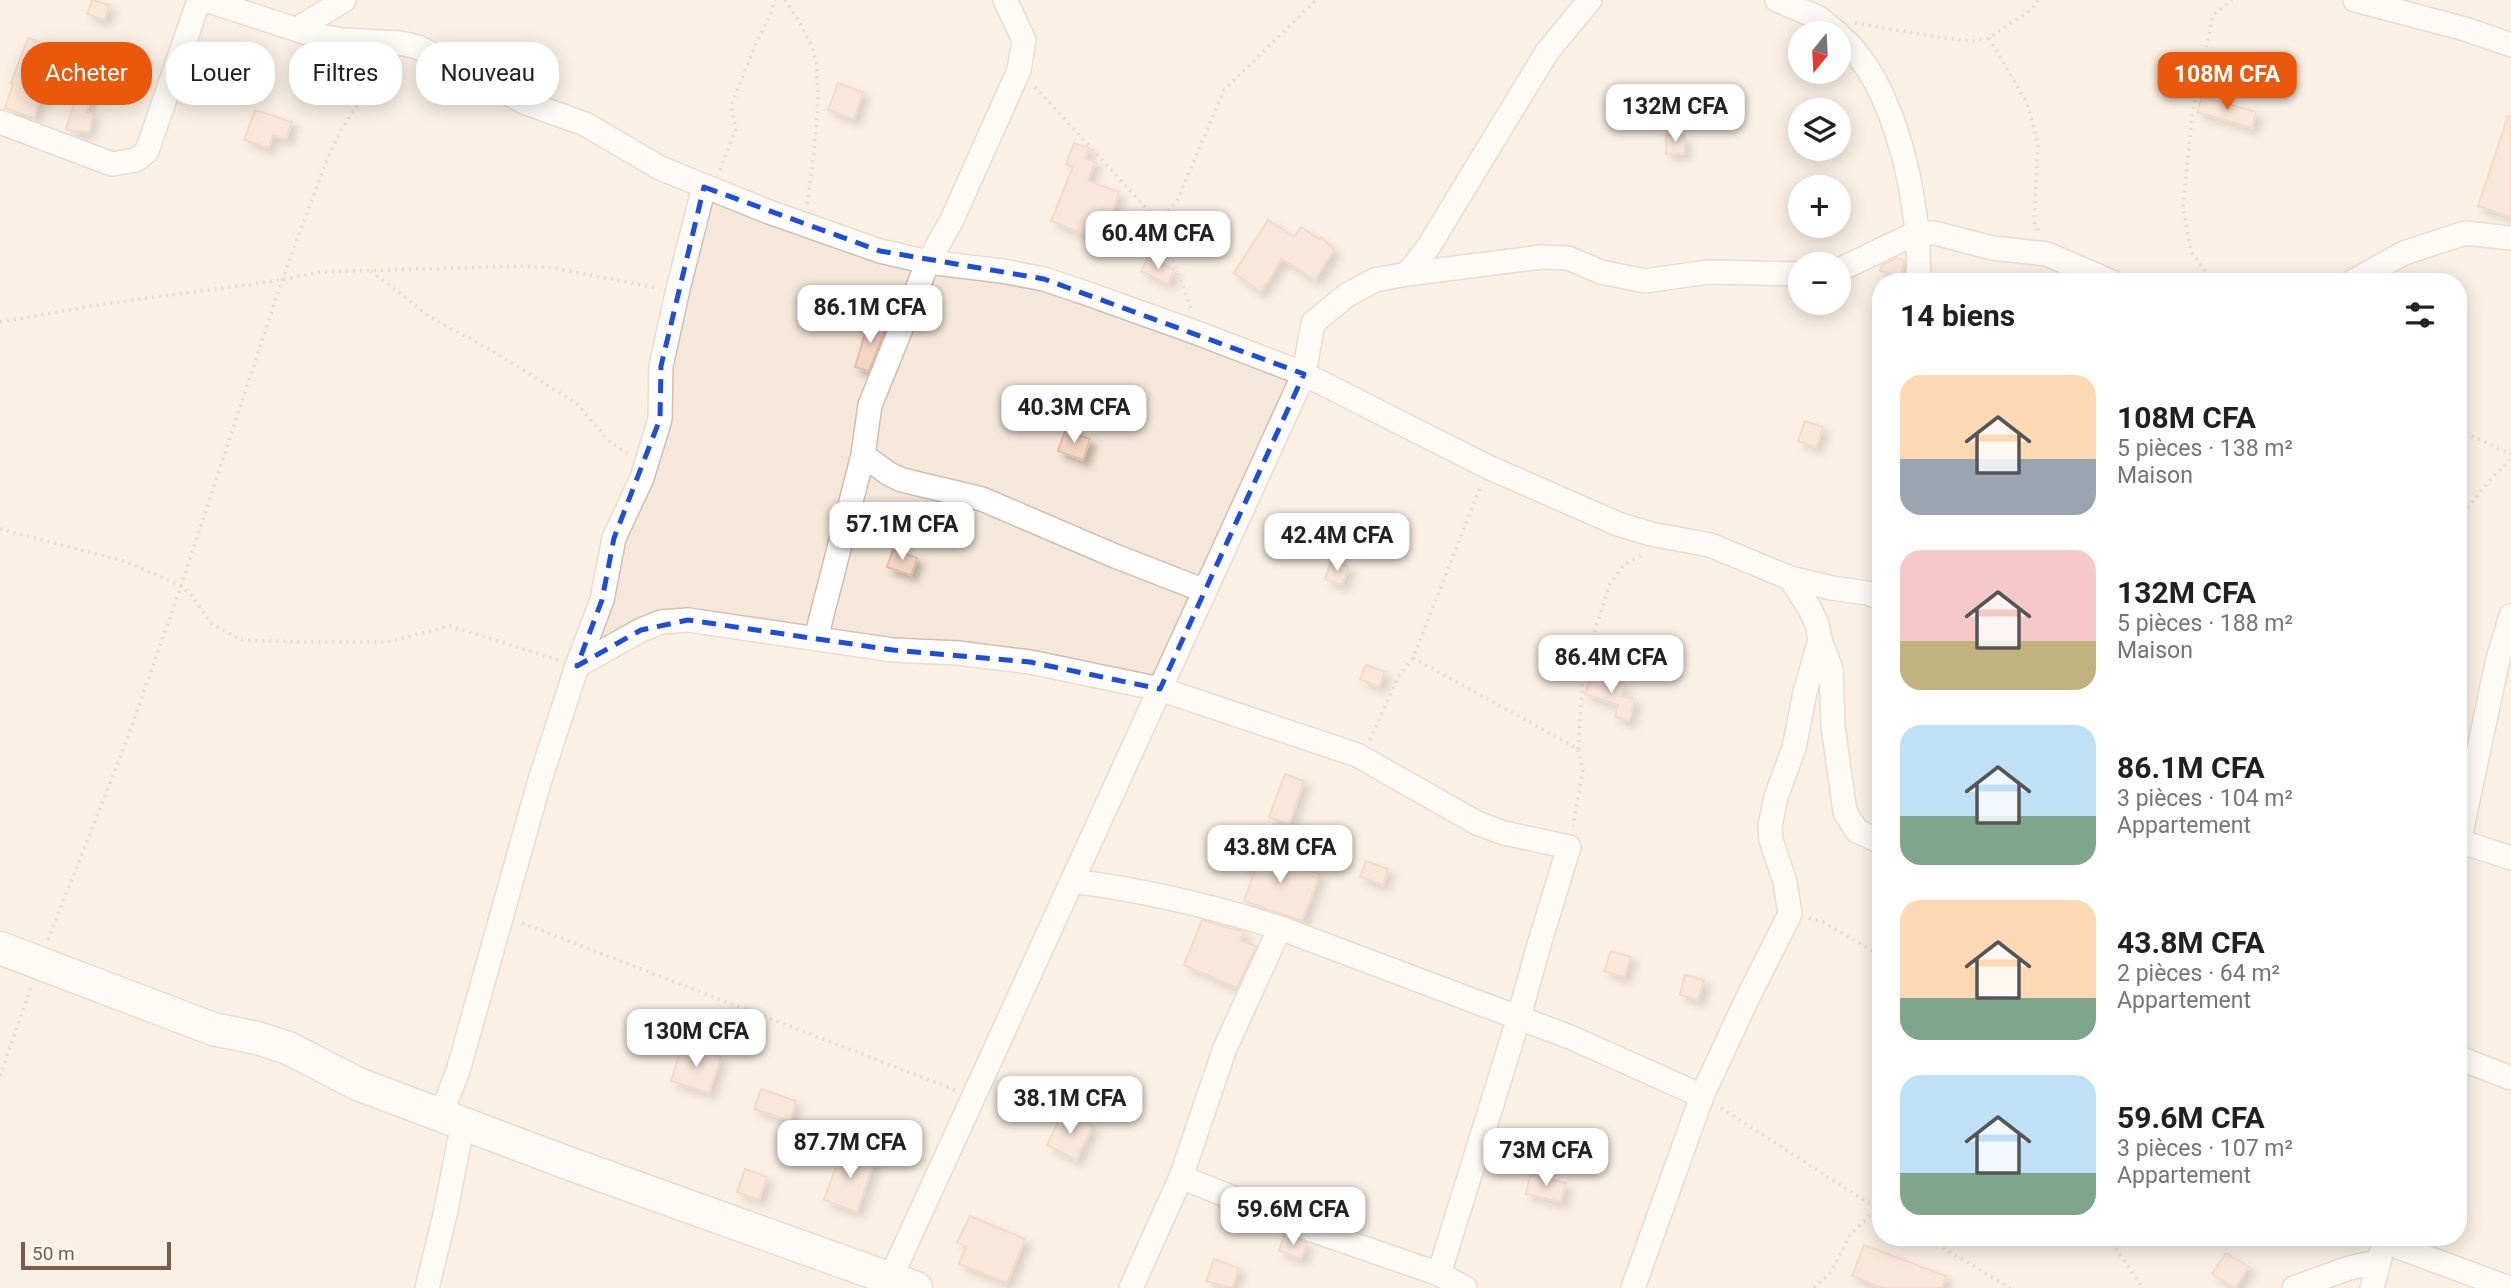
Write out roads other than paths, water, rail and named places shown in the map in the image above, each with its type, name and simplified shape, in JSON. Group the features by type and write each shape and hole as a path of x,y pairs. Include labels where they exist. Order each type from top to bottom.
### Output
{"street":[{"path":"0,122 112,164 136,160 147,151 199,0"},
{"path":"206,0 297,29 342,40 400,43 418,47 526,103 585,124 660,169 704,187 880,251 928,262 1044,279 1304,374 1488,467 1626,528 1710,545 1790,578 1832,588 1872,589"},
{"path":"297,29 344,0"},
{"path":"816,638 863,455 870,405 928,262 951,222 1019,70 1024,40 1005,0"},
{"path":"1407,274 1427,249 1546,52 1590,0"},
{"path":"1777,0 1823,21"},
{"path":"2354,0 2465,29 2511,45"},
{"path":"1852,50 1869,70 1900,139 1916,233 1918,273"},
{"path":"426,1288 445,1215 458,1071 536,795 601,600 614,538 636,493 660,418 662,366 704,187"},
{"path":"1851,264 1916,233 1935,233 1992,248 2047,254 2091,273"},
{"path":"2368,273 2404,253 2465,233 2511,238"},
{"path":"0,948 213,1028 288,1048 358,1084 897,1285 974,1097 1304,374 1312,323 1347,295 1376,280 1542,257 1568,258 1601,271 1645,281 1708,272 1788,274"},
{"path":"863,455 902,480 982,499 1205,592"},
{"path":"1790,578 1814,617 1819,640 1831,669 1833,726 1845,812 1857,831 1872,838"},
{"path":"2467,804 2498,659 2511,616"},
{"path":"577,666 641,630 661,622 688,620 893,650 958,653 1030,662 1160,689 1357,755 1477,823 1504,833 1569,847 1439,1274"},
{"path":"1633,1288 1702,1096 1790,914 1785,882 1770,840 1770,826 1776,797 1794,748 1819,640"},
{"path":"2467,844 2504,852"},
{"path":"1072,881 1130,888 1237,914 1280,928 1570,1037 1702,1096"},
{"path":"1131,1288 1181,1177 1225,1048 1280,928"},
{"path":"2467,1061 2511,1078"},
{"path":"1181,1177 1315,1231 1439,1274 1465,1288"},
{"path":"2294,1288 2349,1268 2383,1247 2509,1288"},
{"path":"2372,1288 2383,1247"}]}
